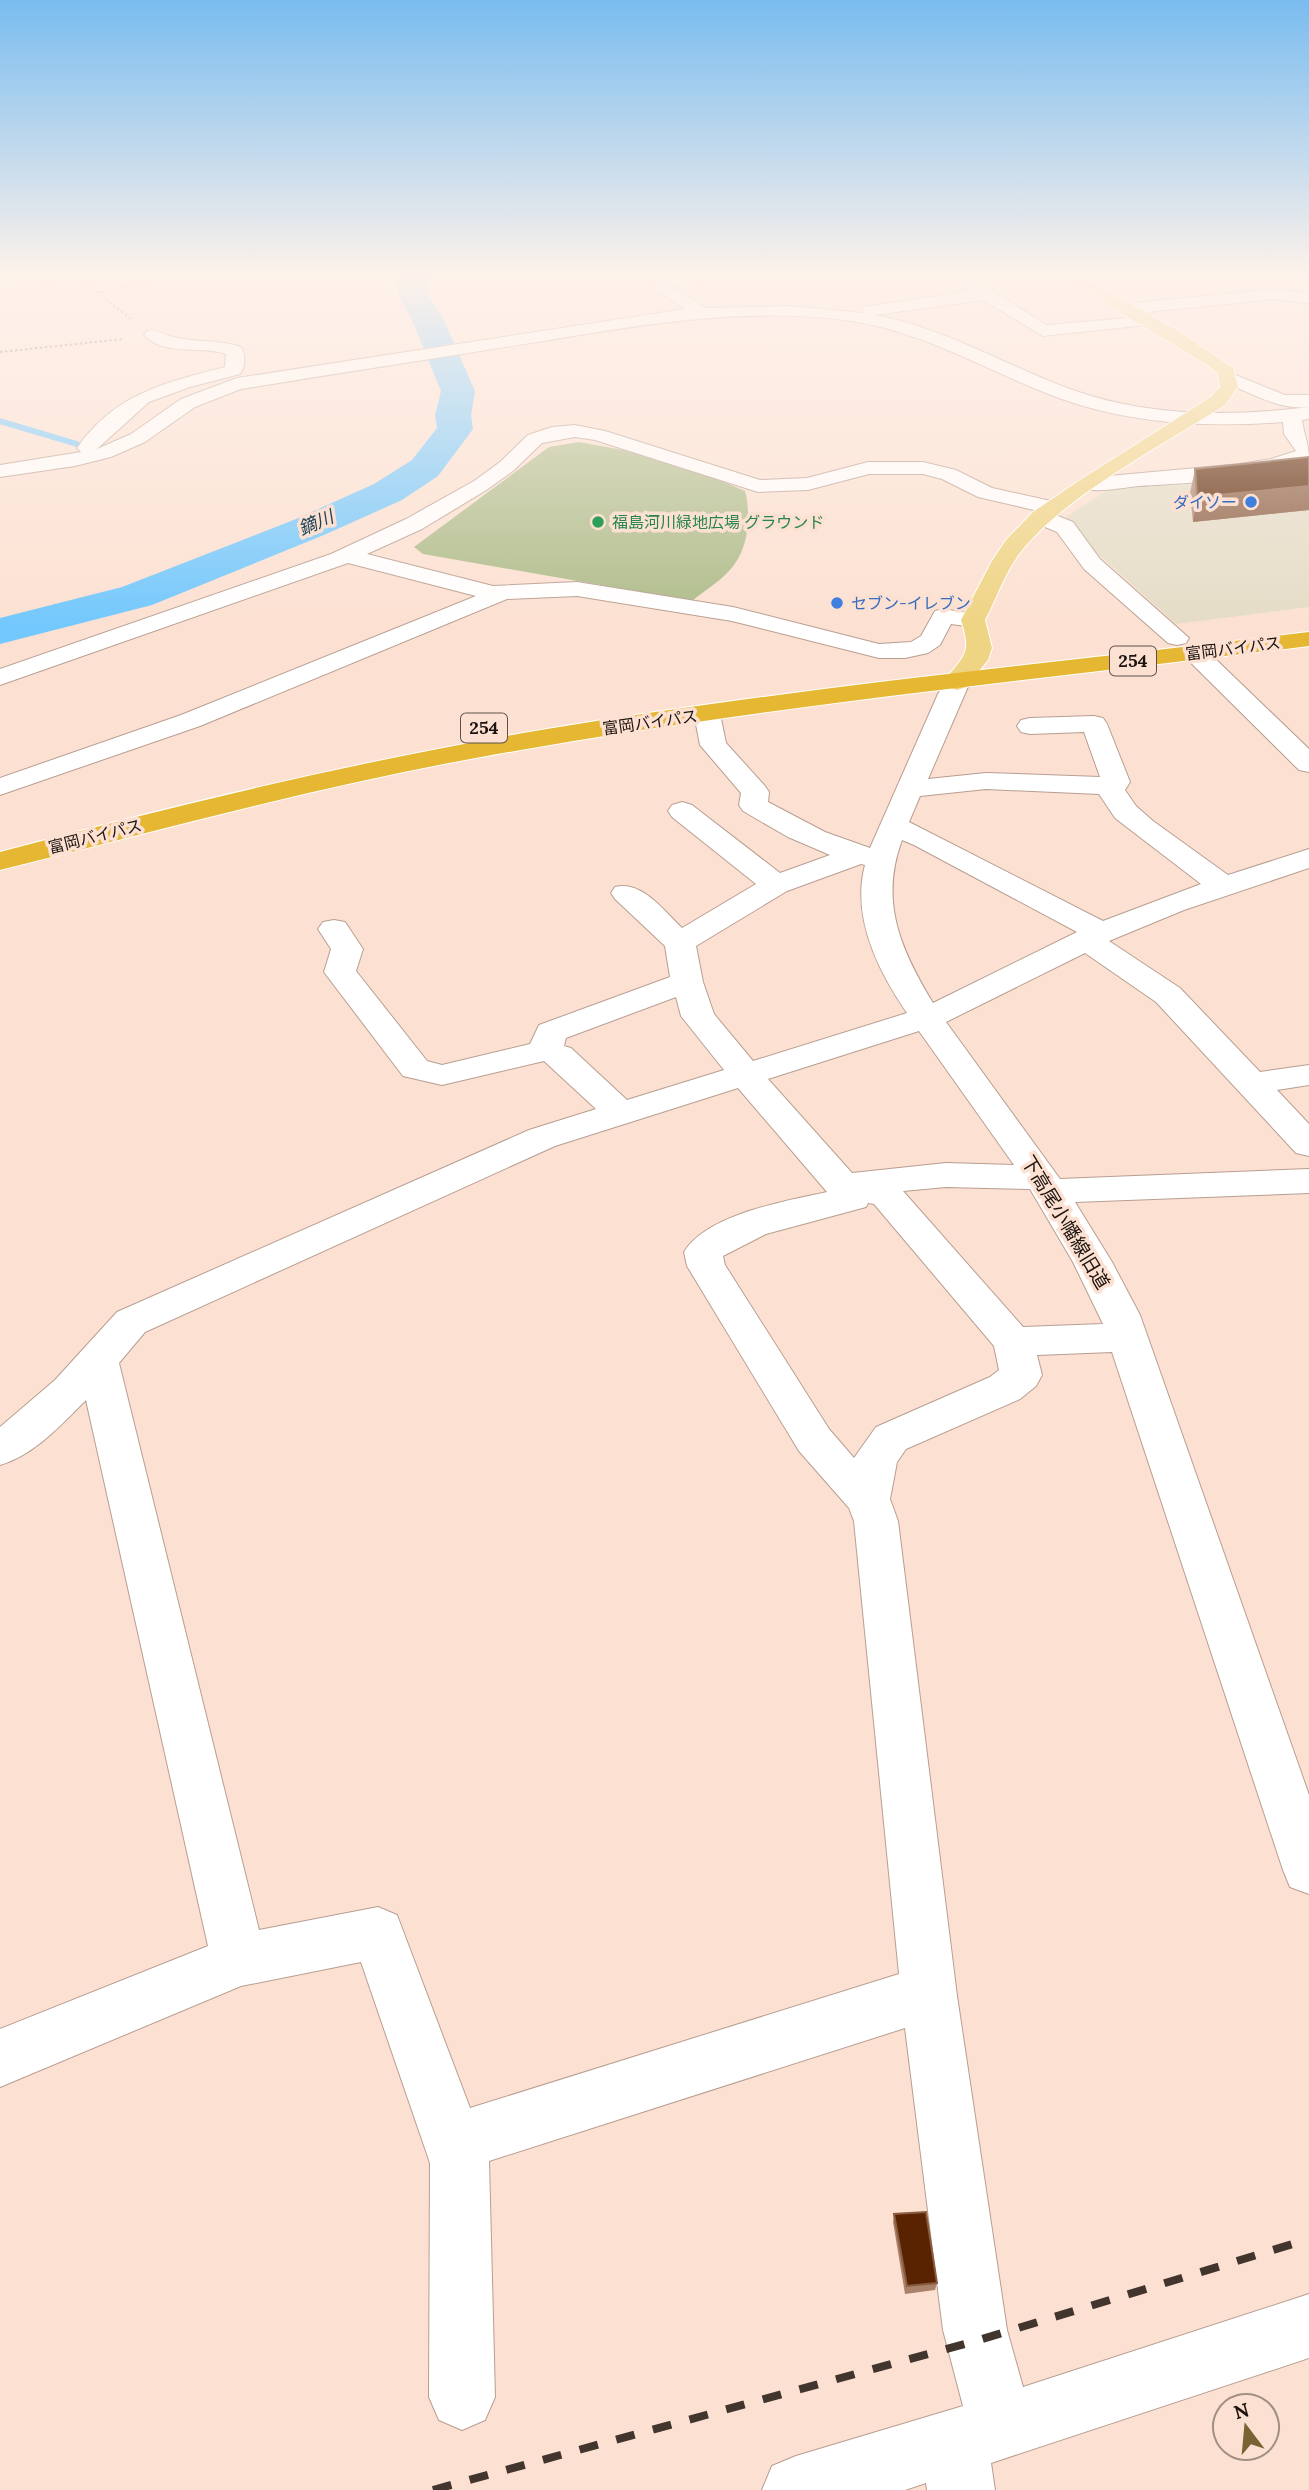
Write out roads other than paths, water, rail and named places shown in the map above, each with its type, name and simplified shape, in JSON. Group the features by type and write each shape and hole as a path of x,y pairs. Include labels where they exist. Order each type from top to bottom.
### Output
{"highway":[{"name":"富岡バイパス","path":"1186,646 1309,622"},
{"name":"富岡バイパス","path":"0,837 294,765 460,732 642,703 1186,646 1309,639"},
{"name":"富岡バイパス","path":"0,861 308,783 395,765 547,737 708,714 966,671"}],"main road":[{"path":"966,671 982,644 973,620 1014,545 1047,512 1194,417 1226,392"}],"street":[{"path":"88,457 87,447 94,438 142,398 158,392"},
{"path":"0,471 88,457 138,438 188,403 214,392"},
{"path":"1067,392 1106,407 1168,416 1194,417 1300,408"},
{"path":"1266,392 1300,408"},
{"path":"1087,484 1306,460 1308,453 1294,434 1300,408"},
{"path":"0,677 347,556 414,524 481,485 507,466 535,439 552,433 575,431 598,435 758,486 808,484 869,468 923,468 949,474 985,494 1047,512 1065,527 1092,564 1186,646 1309,764"},
{"path":"347,556 493,593 577,589 722,611 879,651 919,648 931,640 943,616 973,620"},
{"path":"0,787 54,771 243,701 502,593"},
{"name":"下高尾小幡線旧道","path":"966,671 910,789 876,847 879,924 893,958 927,1018 1046,1185 1100,1272 1128,1337 1309,1870"},
{"path":"708,714 713,745 755,792 753,805 793,829 876,847"},
{"path":"910,789 986,782 1111,786 1116,782 1094,724 1030,726"},
{"path":"1111,786 1125,812 1224,886"},
{"path":"682,811 776,884"},
{"path":"680,943 776,884 876,847 924,839 1095,936 1168,995 1309,1145"},
{"path":"0,1450 23,1434 97,1362 131,1322 542,1138 927,1018 1095,936 1224,886 1309,858"},
{"path":"626,893 680,943 687,982 698,1016 853,1198 734,1231 714,1241 703,1252 706,1266 814,1440 868,1499 876,1521 929,1996 975,2330 972,2453"},
{"path":"334,929 347,949 340,972 415,1069 442,1075 545,1051 559,1055 622,1114"},
{"path":"545,1051 551,1032 687,982"},
{"path":"1250,1084 1309,1075"},
{"path":"843,1186 946,1175 1080,1189 1309,1181"},
{"path":"843,1186 886,1195 1013,1342 1021,1376 1005,1388 891,1438 876,1458 868,1499"},
{"path":"1013,1342 1128,1337"},
{"path":"97,1362 239,1961"},
{"path":"0,2058 239,1961 378,1933 460,2163 462,2397"},
{"path":"453,2143 897,2002 929,1996"},
{"path":"796,2490 972,2453 1309,2326"}],"waterway":[{"name":"鏑川","path":"0,631 137,596 310,527 388,492 425,468 455,429 453,415 458,392"},
{"path":"0,421 77,444"}],"railway":[{"path":"433,2490 979,2340 1309,2239"}],"place":[{"name":"ダイソー","path":"1251,502"},
{"name":"福島河川緑地広場 グラウンド","path":"598,522"},
{"name":"セブン-イレブン","path":"837,603"}]}
